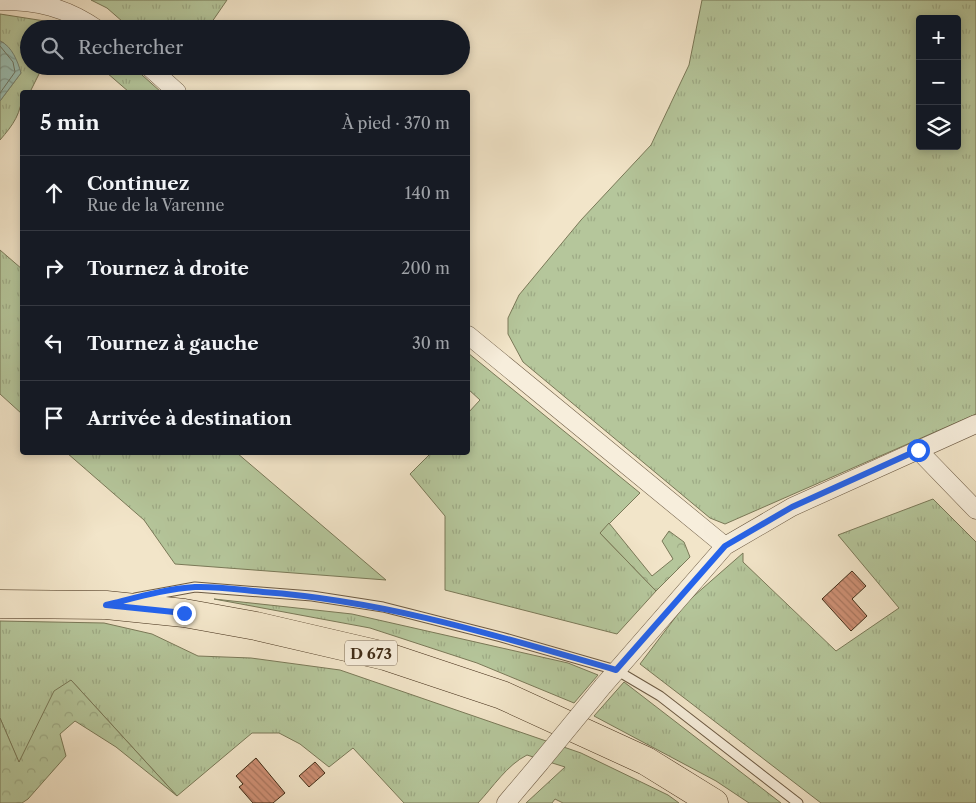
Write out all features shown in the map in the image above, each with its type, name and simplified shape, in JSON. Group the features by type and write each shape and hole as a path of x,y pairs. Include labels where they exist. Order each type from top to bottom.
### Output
{"main road":[{"name":"D 673","path":"0,604 106,605 184,613 256,626 394,659 502,695 646,761 714,803"}],"street":[{"path":"0,1 34,1 78,16 84,20"},
{"path":"158,75 175,90"},
{"path":"470,338 725,546"},
{"path":"506,803 616,670 725,546 792,507 976,424"},
{"path":"918,450 976,510"}],"lane":[{"path":"106,605 156,592 195,587 312,596 383,607 501,637 616,670 660,696 798,803"}],"green space":[{"path":"91,0 227,0 213,20 121,20 107,8"},
{"path":"702,0 976,0 976,414 725,524 710,518 523,362 508,334 508,318 519,295 581,220 651,145 689,65"},
{"path":"0,14 38,20 20,20 20,71 4,43 0,41"},
{"path":"20,74 38,75 31,90 20,90 20,106 16,118 0,140 0,101"},
{"path":"109,75 142,75 159,90 127,90"},
{"path":"0,250 20,267 20,412 0,394"},
{"path":"470,355 640,493 600,533 656,591 617,634 445,590 445,516 410,474 429,455 470,455 470,411 480,400 470,391"},
{"path":"69,455 239,455 386,580 175,564 144,520"},
{"path":"933,499 976,542 976,803 821,803 640,664 687,602 743,553 743,562 836,651 899,608 838,535"},
{"path":"609,523 652,576 673,559 662,541 669,531 684,542 690,557 656,591 600,533"},
{"path":"214,599 352,614 568,663 598,675 574,703 477,663 370,628"},
{"path":"0,621 104,623 152,634 198,656 251,658 340,670 581,753 668,795 679,803 563,803 555,799 552,803 526,803 565,767 527,755 513,764 478,803 404,803 353,748 329,767 300,744 279,733 252,733 177,796 71,680 19,763 0,718"},
{"path":"71,680 177,796 116,747 75,721 60,734 66,756 28,799 22,803 0,803 0,718 19,762 54,691"},
{"path":"624,682 781,803 749,803 716,781 594,716"}],"water":[{"path":"0,41 11,50 16,59 20,74 0,101"}],"building":[{"path":"852,571 866,586 852,599 867,616 851,631 822,599"},
{"path":"256,758 285,793 273,803 253,803 239,787 243,784 236,776"},
{"path":"315,762 325,773 309,787 299,776"}],"route":[{"path":"184,613 106,605 156,592 195,587 312,596 383,607 501,637 616,670 725,546 792,507 918,450"}]}
